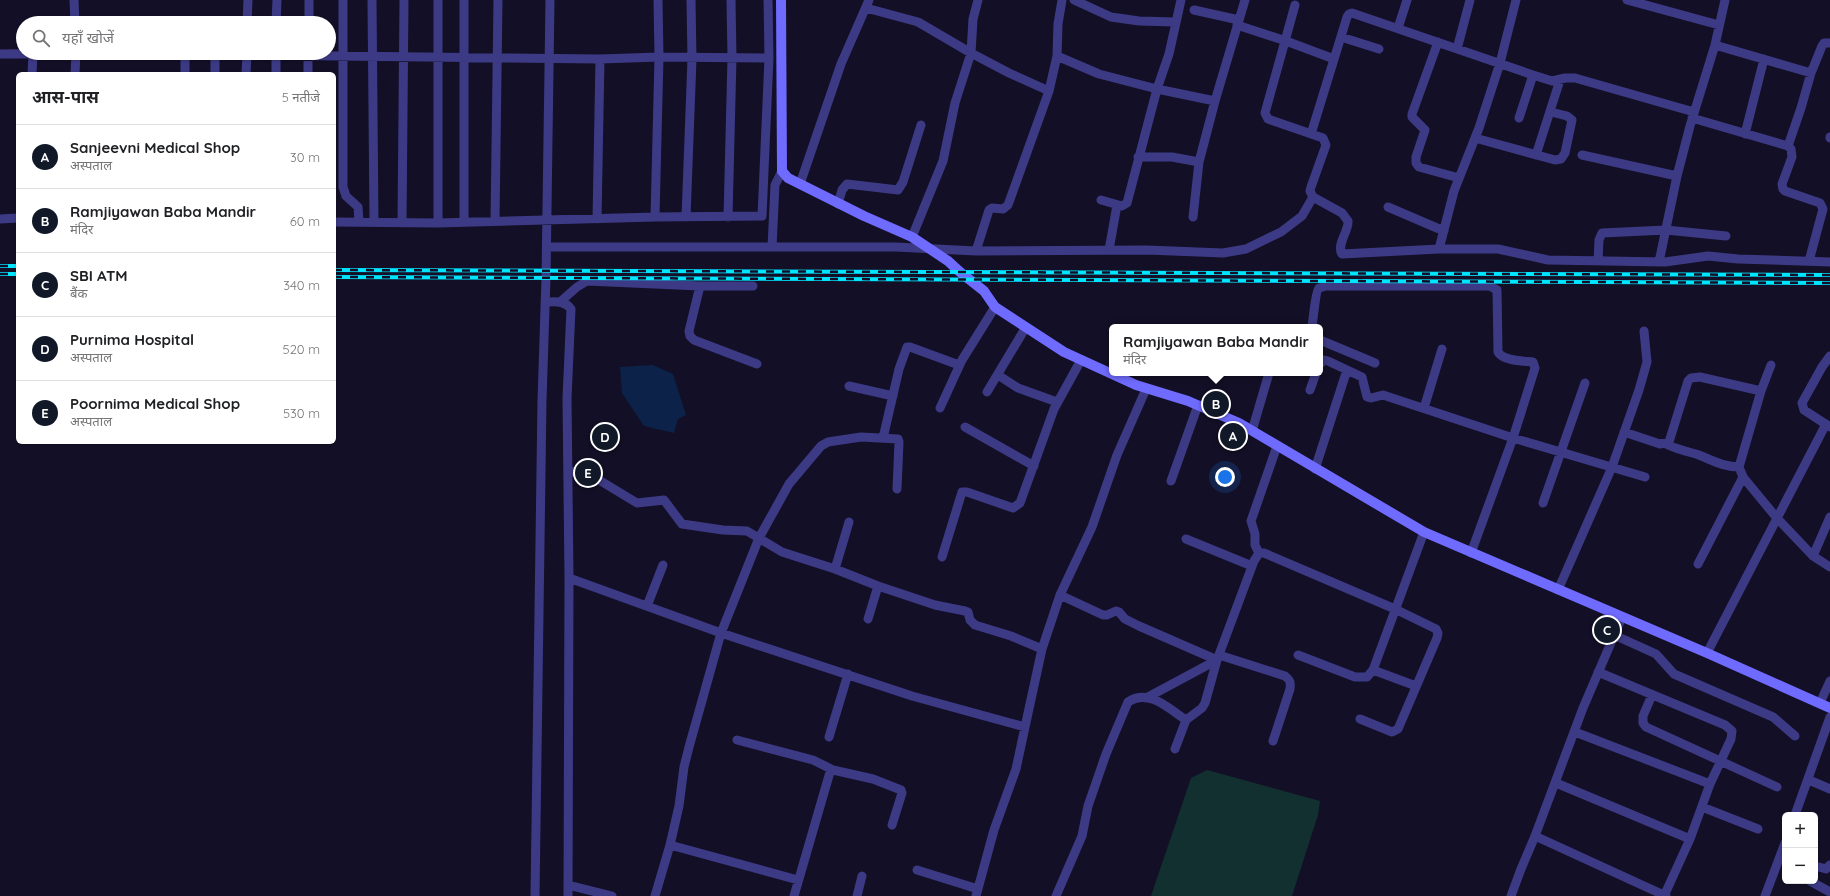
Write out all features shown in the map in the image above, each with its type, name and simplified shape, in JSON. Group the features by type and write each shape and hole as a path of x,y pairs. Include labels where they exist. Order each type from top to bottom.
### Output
{"street":[{"path":"74,0 75,16"},
{"path":"247,16 248,0"},
{"path":"276,16 277,0"},
{"path":"309,0 309,16"},
{"path":"343,0 342,187 346,196 358,207 359,222"},
{"path":"372,0 371,56 374,222"},
{"path":"402,223 405,56 404,0"},
{"path":"438,0 438,223"},
{"path":"464,0 464,222"},
{"path":"496,221 498,0"},
{"path":"535,896 550,0"},
{"path":"655,217 659,57 658,0"},
{"path":"686,217 692,59 691,0"},
{"path":"728,217 732,58 731,0"},
{"path":"336,222 438,223 655,217 762,216 769,58 768,0"},
{"path":"772,247 775,185 782,171 780,0"},
{"path":"912,237 943,161 955,103 970,53 973,19 978,0"},
{"path":"976,251 989,210 992,208 1003,209 1008,205 1049,91 1057,56 1058,24 1062,0"},
{"path":"1074,0 1111,17 1139,21 1176,22"},
{"path":"1095,10 1096,0"},
{"path":"1101,200 1122,206 1128,203 1138,157 1157,89 1170,54 1181,0"},
{"path":"1193,217 1199,162 1215,101 1245,0"},
{"path":"1398,28 1407,0"},
{"path":"1457,49 1470,0"},
{"path":"1439,249 1459,178 1475,138 1500,64 1516,0"},
{"path":"1627,0 1719,25"},
{"path":"1659,262 1677,176 1693,115 1715,45 1725,0"},
{"path":"800,184 840,64 868,4 918,22 970,53 1049,91"},
{"path":"1295,5 1265,113 1268,118 1323,138 1326,145 1310,187 1310,191 1313,198 1342,213 1348,221 1347,229 1340,248 1342,254 1439,249 1498,250 1542,259 1598,261 1670,262 1703,256 1738,259 1830,262"},
{"path":"1194,10 1238,23 1334,59"},
{"path":"1311,134 1347,17 1352,13 1552,81 1565,78 1575,78 1693,115 1745,134 1788,146 1793,153 1782,184 1783,189 1820,203 1823,206 1809,261"},
{"path":"1341,37 1379,49"},
{"path":"1438,42 1412,114 1412,117 1425,130 1416,157 1416,162 1419,167 1459,178"},
{"path":"1788,146 1811,73 1822,46 1824,43 1830,43"},
{"path":"1715,45 1811,73"},
{"path":"0,54 16,54"},
{"path":"336,56 464,56 600,59 659,57 692,59 769,58"},
{"path":"1057,56 1100,74 1157,89 1215,101"},
{"path":"597,219 600,59"},
{"path":"1745,134 1764,59"},
{"path":"32,72 33,60"},
{"path":"75,72 76,60"},
{"path":"185,72 186,60"},
{"path":"215,60 215,72"},
{"path":"246,72 247,60"},
{"path":"276,60 276,72"},
{"path":"308,60 308,72"},
{"path":"1519,118 1533,75"},
{"path":"1536,155 1560,80"},
{"path":"1475,138 1555,160 1561,159 1565,153 1572,120 1567,116 1551,112"},
{"path":"838,204 842,190 847,184 898,190 921,125"},
{"path":"1582,155 1677,176"},
{"path":"1138,157 1172,157 1199,162"},
{"path":"782,171 788,178 838,204 912,237 948,261 984,291 995,307 1064,352 1109,372"},
{"path":"547,247 772,247 976,251 1147,250 1223,253 1246,249 1268,239 1288,227 1302,216 1313,198"},
{"path":"1108,250 1117,205"},
{"path":"1388,207 1444,231"},
{"path":"0,219 16,218"},
{"path":"1598,261 1599,240 1602,233 1666,230 1726,236"},
{"path":"560,302 577,287 587,281 700,286 752,286"},
{"path":"700,286 689,331 690,336 694,340 757,364"},
{"path":"1313,324 1315,314 1316,292 1319,288 1326,286 1494,287 1498,293 1498,352 1505,358 1533,362 1535,364 1535,368 1513,438 1470,553"},
{"path":"544,302 560,302 571,309 567,398 569,578 568,896"},
{"path":"940,408 960,365 995,307"},
{"path":"987,392 1026,327"},
{"path":"1558,590 1612,467 1624,432 1647,362 1644,331"},
{"path":"1323,341 1375,363"},
{"path":"883,438 899,369 907,347 960,365"},
{"path":"1424,408 1442,349"},
{"path":"1707,653 1776,517 1828,425 1804,410 1802,403 1822,367 1830,356"},
{"path":"942,557 962,492 967,492 1013,508 1020,503 1057,402 1081,360"},
{"path":"1323,361 1324,360 1362,377 1365,395 1367,397 1371,398 1383,395 1513,438 1645,477"},
{"path":"1771,365 1761,391 1739,467 1743,477 1776,517 1813,556 1830,567"},
{"path":"1315,469 1347,370"},
{"path":"998,375 1018,388 1057,402"},
{"path":"1117,376 1146,389 1198,405 1239,423 1424,532 1470,553 1707,653 1830,708"},
{"path":"1252,431 1268,376"},
{"path":"1310,390 1315,376"},
{"path":"1666,444 1672,438 1688,381 1691,378 1700,377 1761,391"},
{"path":"1543,502 1585,383"},
{"path":"849,386 893,396"},
{"path":"917,870 977,892 994,830 1017,764 1042,649 1060,595 1092,527 1117,455 1146,389"},
{"path":"1170,481 1198,405"},
{"path":"965,427 1034,466"},
{"path":"1624,432 1660,444 1666,444 1676,449 1696,454 1729,467 1739,467"},
{"path":"655,896 670,845 679,806 684,767 721,633 759,538 789,484 820,446 828,442 855,438 894,438 899,442 897,489"},
{"path":"1259,553 1255,545 1255,534 1251,521 1277,446"},
{"path":"568,470 599,480 637,503 664,500 682,524 723,530 747,530 782,552 835,569 878,586 935,605 968,612 970,620 975,625 1011,636 1042,649"},
{"path":"1698,564 1743,477"},
{"path":"1813,556 1830,517"},
{"path":"835,569 849,522"},
{"path":"1298,655 1362,678 1367,677 1373,670 1424,532"},
{"path":"1186,539 1252,566"},
{"path":"1175,749 1186,720 1202,708 1218,657 1252,566 1259,553"},
{"path":"1259,553 1264,553 1395,610 1436,630 1438,633 1398,729 1392,732 1360,718"},
{"path":"647,606 663,565"},
{"path":"569,578 721,633 912,696 1025,728"},
{"path":"868,619 878,586"},
{"path":"1060,595 1103,615 1116,611 1119,612 1125,619 1139,626 1218,657 1285,676 1289,679 1291,684 1273,742"},
{"path":"1511,896 1536,836 1574,732 1622,617"},
{"path":"1614,635 1656,654 1674,674 1773,717 1795,736"},
{"path":"1056,896 1082,836 1088,806 1106,754 1126,706 1133,698 1148,697 1218,657"},
{"path":"1373,670 1416,686"},
{"path":"1536,836 1665,896 1690,839 1710,784 1730,739 1732,731 1725,725 1598,672"},
{"path":"829,737 848,674"},
{"path":"1820,703 1830,681"},
{"path":"1652,695 1643,716 1643,723 1646,727 1777,787"},
{"path":"1148,697 1186,720"},
{"path":"1796,812 1830,718"},
{"path":"1574,732 1710,784"},
{"path":"737,740 813,760 833,770 873,779 901,790 902,793 892,825"},
{"path":"794,896 816,816 830,772 833,770"},
{"path":"1808,780 1830,789"},
{"path":"1556,783 1690,839"},
{"path":"1702,807 1758,829"},
{"path":"670,845 798,880"},
{"path":"1818,867 1826,869 1830,865"},
{"path":"1765,896 1781,868"},
{"path":"857,896 862,876"},
{"path":"1815,884 1830,892"},
{"path":"568,885 612,896"}],"green space":[{"path":"1207,770 1320,801 1318,815 1292,896 1151,896 1191,778"}],"water":[{"path":"653,365 673,374 686,415 678,419 674,433 644,426 622,393 620,367"}],"railway":[{"path":"0,266 16,266"},
{"path":"336,270 1830,275"},
{"path":"0,274 16,274"},
{"path":"336,277 1830,283"}],"place":[{"name":"Ramjiyawan Baba Mandir","path":"1216,404"},
{"name":"Sanjeevni Medical Shop","path":"1233,436"},
{"name":"Purnima Hospital","path":"605,437"},
{"name":"Poornima Medical Shop","path":"588,473"},
{"name":"SBI ATM","path":"1607,630"}]}
